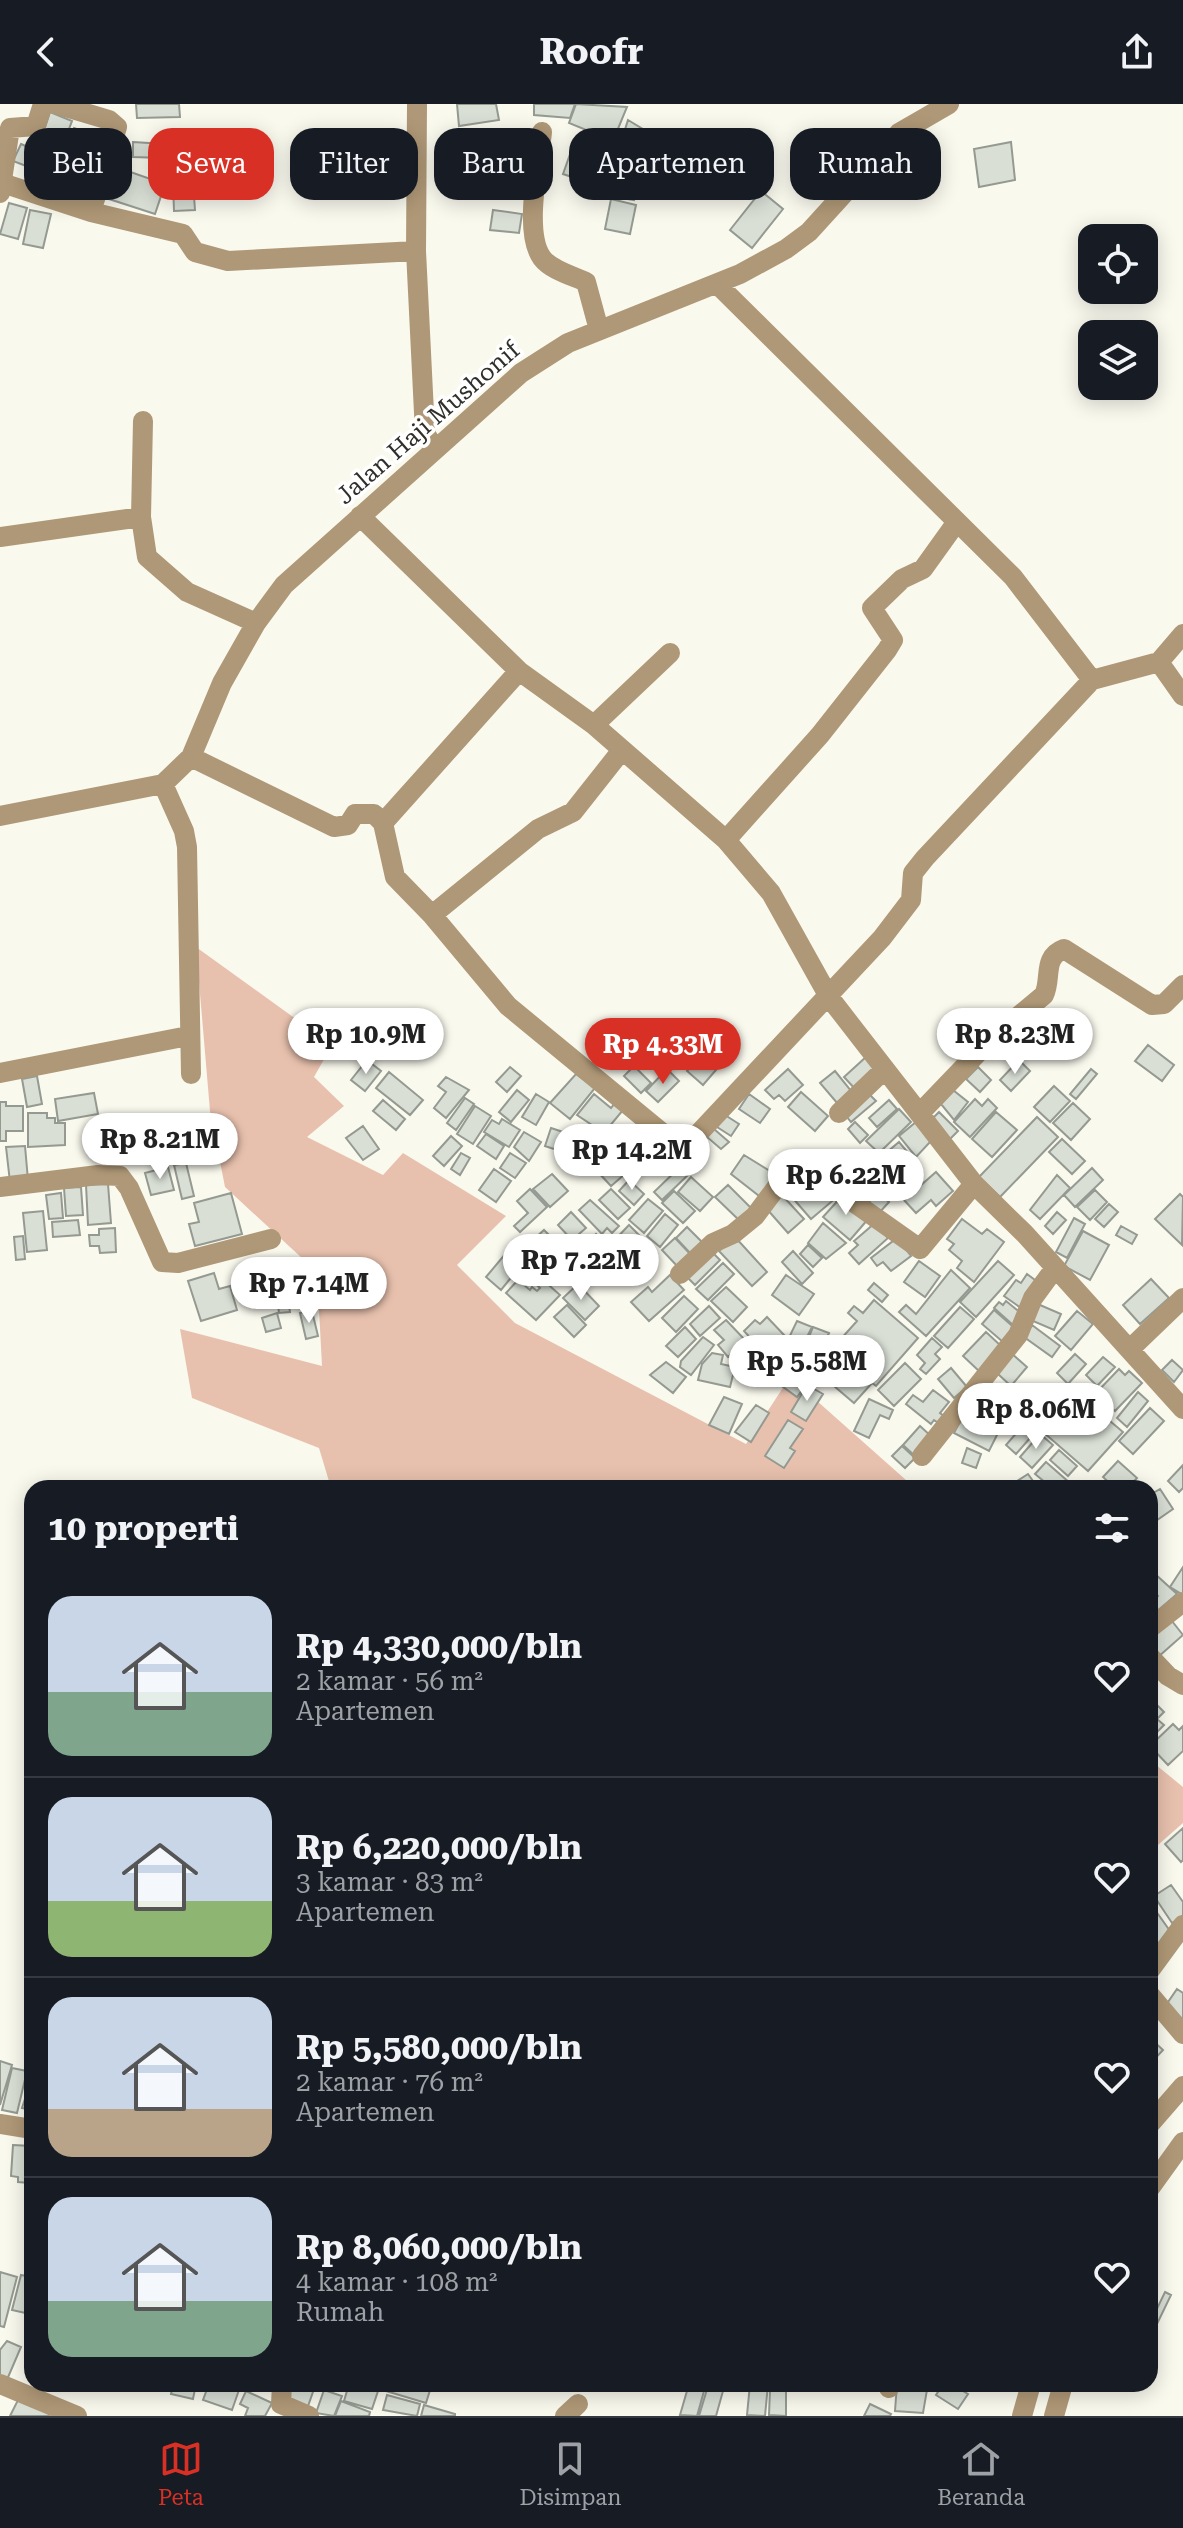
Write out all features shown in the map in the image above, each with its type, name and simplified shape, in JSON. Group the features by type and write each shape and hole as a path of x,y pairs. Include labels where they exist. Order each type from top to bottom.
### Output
{"street":[{"path":"43,104 36,126 10,128 1,188 183,234 195,252 228,261 416,251"},
{"path":"55,104 109,120 117,127 91,212"},
{"path":"417,104 416,251 425,433 434,448"},
{"name":"Jalan Haji Mushonif","path":"163,784 191,757 205,717 256,623 284,585 434,448 521,373 568,343 717,284 786,249 809,232 899,133 949,104"},
{"path":"535,200 532,230 541,257 586,282 599,330"},
{"path":"717,284 1013,577 1092,680"},
{"path":"143,421 141,517 147,557 187,592 256,623"},
{"path":"360,516 519,671 594,725 726,840 771,893 829,997 974,1184 1183,1409"},
{"path":"0,537 141,517"},
{"path":"726,840 820,735 887,650 893,640 872,608 902,579 923,569 956,523"},
{"path":"191,757 334,827 348,825 355,814 374,814 383,823 395,877 432,915 508,1006 683,1150 829,997 907,907 911,900 913,873 925,858 1092,680 1159,662 1183,634"},
{"path":"594,725 670,653"},
{"path":"1159,662 1183,696"},
{"path":"383,823 519,671"},
{"path":"432,915 538,829 573,812 622,750"},
{"path":"0,816 163,784 184,831 187,847 191,1074"},
{"path":"920,1113 991,1039 1044,995 1049,986 1048,965 1056,952 1064,949 1152,1005 1164,1004 1183,985"},
{"path":"0,1073 188,1036"},
{"path":"839,1113 885,1069"},
{"path":"680,1274 713,1243 733,1234 755,1216 791,1168 808,1170 920,1249 974,1184"},
{"path":"0,1187 98,1175 120,1176 129,1188 162,1262 178,1263 271,1239"},
{"path":"922,1456 1018,1335 1033,1298 1055,1268"},
{"path":"1130,1349 1183,1298"},
{"path":"1158,1622 1183,1602"},
{"path":"1158,1665 1183,1685"},
{"path":"1158,1959 1183,1925"},
{"path":"1158,2004 1183,2034"},
{"path":"1158,2115 1183,2086"},
{"path":"0,2124 24,2128"},
{"path":"1158,2177 1183,2142"},
{"path":"0,2384 77,2416"},
{"path":"282,2392 281,2404 309,2416"},
{"path":"1022,2416 1029,2392"},
{"path":"1054,2416 1061,2392"}],"shaded area":[{"path":"196,947 332,1045 314,1077 344,1106 307,1137 383,1175 403,1153 506,1216 457,1265 515,1323 746,1444 790,1377 906,1480 329,1480 319,1448 192,1398 180,1329 322,1366 317,1272 225,1187 210,1111"},
{"path":"1158,1767 1183,1787 1183,1823 1158,1845"}],"building":[{"path":"136,104 179,104 180,117 137,118"},
{"path":"457,104 496,104 499,120 459,126"},
{"path":"534,104 575,104 570,118 534,115"},
{"path":"576,104 627,107 618,128 581,128 569,123"},
{"path":"50,112 72,121 69,128 45,128"},
{"path":"628,120 641,128 625,128"},
{"path":"133,142 148,143 148,158 133,157"},
{"path":"1011,142 1015,180 979,187 974,149"},
{"path":"21,144 24,145 24,165 13,161"},
{"path":"569,157 569,176 563,174"},
{"path":"132,173 148,178 148,200 160,200 155,214 112,200 132,200"},
{"path":"174,200 194,200 195,210 174,211"},
{"path":"611,200 636,205 630,234 605,229"},
{"path":"754,200 772,200 783,209 752,248 730,230"},
{"path":"9,203 27,208 18,239 0,234"},
{"path":"30,210 51,214 43,248 23,244"},
{"path":"493,210 522,214 519,233 490,230"},
{"path":"712,1042 728,1056 703,1085 687,1071"},
{"path":"1148,1045 1174,1065 1162,1081 1135,1061"},
{"path":"866,1057 879,1072 857,1091 844,1077"},
{"path":"367,1060 381,1071 365,1091 351,1080"},
{"path":"1019,1060 1030,1071 1011,1091 1000,1080"},
{"path":"634,1066 651,1083 641,1093 624,1076"},
{"path":"510,1067 521,1076 507,1092 496,1082"},
{"path":"978,1067 991,1080 980,1092 966,1079"},
{"path":"667,1069 679,1081 658,1102 646,1091"},
{"path":"788,1069 803,1085 785,1101 779,1095 774,1099 765,1090"},
{"path":"1091,1069 1097,1074 1076,1099 1070,1094"},
{"path":"835,1071 852,1092 838,1104 820,1083"},
{"path":"389,1072 423,1100 410,1115 376,1088"},
{"path":"576,1074 595,1088 570,1119 550,1103"},
{"path":"37,1076 42,1104 27,1107 22,1079"},
{"path":"446,1077 469,1090 446,1118 434,1108 446,1092 438,1086"},
{"path":"1054,1086 1070,1101 1050,1122 1034,1107"},
{"path":"517,1090 529,1100 511,1122 499,1112"},
{"path":"953,1090 968,1102 954,1120 941,1104"},
{"path":"801,1092 828,1116 815,1131 788,1107"},
{"path":"867,1092 876,1101 851,1122 843,1112"},
{"path":"94,1093 98,1114 58,1121 55,1099"},
{"path":"536,1094 549,1102 536,1125 522,1117"},
{"path":"594,1094 611,1108 615,1103 623,1110 604,1133 577,1115"},
{"path":"749,1094 770,1109 760,1123 739,1109"},
{"path":"465,1098 474,1104 456,1130 447,1123"},
{"path":"975,1099 982,1106 988,1099 997,1108 970,1137 954,1122"},
{"path":"383,1100 405,1119 396,1130 373,1111"},
{"path":"889,1100 897,1109 877,1127 869,1118"},
{"path":"0,1102 6,1102 6,1106 23,1106 23,1131 6,1131 6,1141 0,1141"},
{"path":"1073,1103 1090,1119 1071,1140 1053,1123"},
{"path":"475,1106 491,1116 473,1144 457,1134"},
{"path":"899,1109 911,1122 879,1153 866,1141"},
{"path":"939,1112 958,1131 948,1141 929,1122"},
{"path":"996,1112 1017,1130 992,1157 972,1139"},
{"path":"28,1113 47,1113 47,1118 55,1118 55,1123 65,1123 65,1145 28,1147"},
{"path":"725,1115 739,1124 731,1136 717,1127"},
{"path":"1037,1117 1058,1137 1000,1197 979,1177"},
{"path":"502,1119 520,1130 509,1147 484,1132 492,1120 499,1124"},
{"path":"855,1122 868,1135 860,1143 848,1129"},
{"path":"916,1122 931,1141 916,1157 899,1136"},
{"path":"363,1126 379,1149 363,1160 346,1138"},
{"path":"551,1128 572,1135 566,1153 545,1146"},
{"path":"714,1129 729,1142 721,1149 707,1137"},
{"path":"576,1131 601,1134 593,1168 569,1163"},
{"path":"637,1131 648,1147 638,1154 627,1137"},
{"path":"524,1132 541,1142 529,1161 514,1147"},
{"path":"486,1134 504,1146 496,1159 477,1146"},
{"path":"451,1136 462,1146 444,1166 433,1156"},
{"path":"1062,1139 1085,1161 1072,1174 1049,1152"},
{"path":"899,1142 910,1155 889,1172 879,1159"},
{"path":"25,1146 28,1180 10,1182 6,1147"},
{"path":"461,1153 470,1158 460,1175 451,1169"},
{"path":"510,1153 526,1163 515,1178 500,1168"},
{"path":"744,1155 778,1176 763,1199 731,1174"},
{"path":"611,1159 625,1174 611,1186 597,1171"},
{"path":"843,1160 860,1178 845,1191 829,1173"},
{"path":"186,1163 194,1196 182,1199 174,1165"},
{"path":"681,1166 689,1174 662,1200 654,1192"},
{"path":"168,1167 174,1190 151,1195 145,1173"},
{"path":"1092,1168 1103,1180 1075,1207 1064,1195"},
{"path":"494,1169 511,1181 496,1202 479,1190"},
{"path":"803,1172 817,1189 825,1183 837,1197 811,1219 784,1188"},
{"path":"936,1172 953,1191 936,1206 931,1200 916,1213 904,1200"},
{"path":"552,1174 568,1191 550,1207 533,1189"},
{"path":"1057,1175 1070,1188 1040,1219 1030,1210"},
{"path":"691,1177 713,1197 700,1211 678,1192"},
{"path":"865,1179 877,1190 864,1203 853,1192"},
{"path":"629,1180 644,1194 634,1205 619,1191"},
{"path":"108,1184 111,1223 88,1225 86,1185"},
{"path":"728,1185 753,1210 741,1222 715,1197"},
{"path":"81,1187 83,1215 66,1216 64,1188"},
{"path":"530,1189 547,1207 520,1232 514,1226 528,1213 517,1201"},
{"path":"611,1189 630,1208 618,1219 599,1200"},
{"path":"1095,1190 1107,1202 1090,1220 1077,1207"},
{"path":"674,1191 695,1211 683,1223 662,1203"},
{"path":"878,1192 889,1202 878,1214 867,1204"},
{"path":"61,1193 63,1218 49,1219 46,1195"},
{"path":"231,1193 242,1234 195,1246 189,1224 199,1222 194,1203"},
{"path":"781,1194 804,1219 788,1233 766,1208"},
{"path":"1180,1194 1183,1197 1182,1245 1155,1219"},
{"path":"843,1195 869,1218 850,1240 823,1217"},
{"path":"648,1199 663,1211 644,1233 629,1220"},
{"path":"590,1200 619,1226 612,1233 607,1228 602,1234 579,1210"},
{"path":"1109,1204 1118,1212 1104,1227 1095,1219"},
{"path":"43,1211 47,1250 27,1252 23,1213"},
{"path":"571,1212 586,1228 572,1240 558,1225"},
{"path":"1057,1212 1066,1220 1053,1234 1045,1226"},
{"path":"665,1214 678,1225 660,1247 647,1236"},
{"path":"1074,1218 1085,1224 1067,1258 1056,1252"},
{"path":"962,1219 982,1234 987,1229 1004,1242 974,1282 957,1268 962,1261 949,1250 954,1244 947,1239"},
{"path":"78,1220 80,1235 53,1237 52,1222"},
{"path":"823,1223 846,1243 826,1259 808,1243"},
{"path":"875,1223 888,1238 859,1264 849,1253 858,1245 854,1241"},
{"path":"629,1225 641,1237 620,1259 608,1247"},
{"path":"1121,1226 1137,1235 1132,1244 1116,1235"},
{"path":"687,1227 703,1243 691,1254 676,1238"},
{"path":"115,1228 116,1252 100,1253 99,1246 90,1246 89,1235 99,1235 99,1229"},
{"path":"544,1230 565,1251 554,1261 533,1240"},
{"path":"1083,1231 1109,1245 1090,1280 1064,1266"},
{"path":"596,1234 606,1246 597,1254 587,1242"},
{"path":"23,1236 25,1259 16,1260 14,1237"},
{"path":"735,1237 767,1272 752,1286 719,1251"},
{"path":"675,1238 692,1256 679,1268 662,1250"},
{"path":"897,1238 911,1256 891,1271 883,1262 877,1266 871,1258"},
{"path":"645,1242 657,1254 634,1276 622,1263"},
{"path":"808,1245 822,1258 813,1267 800,1254"},
{"path":"512,1246 527,1258 501,1290 486,1277"},
{"path":"710,1250 720,1260 695,1285 685,1275"},
{"path":"793,1251 813,1273 802,1284 782,1262"},
{"path":"577,1253 598,1272 584,1284 565,1262"},
{"path":"919,1261 940,1276 925,1297 904,1282"},
{"path":"998,1261 1014,1275 976,1317 960,1302"},
{"path":"723,1263 734,1274 708,1300 696,1289"},
{"path":"271,1265 273,1281 285,1279 290,1312 279,1313 278,1305 255,1308 249,1269"},
{"path":"951,1270 970,1288 926,1336 899,1312 906,1305 916,1314"},
{"path":"214,1273 219,1289 230,1286 237,1310 201,1321 188,1281"},
{"path":"1027,1274 1039,1283 1021,1308 1004,1296 1016,1280 1021,1283"},
{"path":"670,1275 684,1290 649,1321 631,1302 648,1287 652,1292"},
{"path":"786,1275 814,1294 799,1315 772,1295"},
{"path":"542,1279 560,1295 536,1320 506,1293 518,1280 530,1290 532,1287 537,1291 540,1288 536,1284"},
{"path":"1151,1279 1169,1298 1140,1324 1123,1305"},
{"path":"874,1283 888,1295 882,1302 868,1290"},
{"path":"578,1284 599,1306 585,1320 563,1298"},
{"path":"726,1287 747,1307 733,1322 711,1301"},
{"path":"684,1296 698,1309 676,1332 662,1318"},
{"path":"874,1300 918,1338 876,1386 872,1383 854,1403 814,1369 857,1321 848,1313 854,1306 863,1313"},
{"path":"1006,1301 1022,1314 1013,1325 994,1308 999,1302 1003,1305"},
{"path":"1033,1302 1061,1314 1054,1330 1026,1318"},
{"path":"567,1305 586,1325 574,1337 554,1317"},
{"path":"709,1306 720,1318 700,1336 690,1324"},
{"path":"960,1307 974,1319 948,1348 934,1336"},
{"path":"994,1310 1018,1331 1003,1342 982,1324"},
{"path":"312,1311 318,1336 306,1339 300,1313"},
{"path":"1077,1311 1093,1324 1071,1350 1055,1336"},
{"path":"277,1313 281,1328 266,1332 262,1318"},
{"path":"767,1317 785,1336 766,1355 744,1331 755,1320 760,1324"},
{"path":"726,1320 746,1341 728,1357 718,1345 724,1340 714,1330"},
{"path":"797,1321 812,1327 797,1357 783,1350"},
{"path":"1032,1325 1060,1346 1052,1357 1024,1337"},
{"path":"685,1327 696,1339 678,1357 666,1346"},
{"path":"813,1327 829,1333 816,1362 801,1356"},
{"path":"986,1332 1000,1345 980,1372 963,1356"},
{"path":"703,1337 714,1345 691,1375 680,1367 681,1361"},
{"path":"932,1338 942,1347 935,1354 940,1359 926,1374 920,1369 925,1363 917,1355"},
{"path":"747,1342 758,1353 755,1356 759,1360 743,1371 730,1357"},
{"path":"780,1351 814,1374 797,1397 764,1373"},
{"path":"1010,1352 1027,1367 1011,1386 998,1374"},
{"path":"712,1353 723,1355 721,1364 735,1367 730,1387 698,1380 702,1364"},
{"path":"1075,1354 1086,1364 1068,1384 1057,1373"},
{"path":"1103,1357 1115,1367 1097,1386 1086,1375"},
{"path":"1172,1360 1183,1370 1174,1382 1162,1370"},
{"path":"666,1362 686,1377 673,1393 650,1375"},
{"path":"905,1363 921,1379 894,1406 878,1390"},
{"path":"951,1368 967,1387 954,1398 938,1379"},
{"path":"1119,1369 1125,1375 1129,1371 1142,1383 1115,1411 1096,1393"},
{"path":"807,1385 823,1394 806,1421 791,1412"},
{"path":"933,1390 949,1402 940,1413 949,1420 943,1426 934,1420 931,1424 906,1404 913,1395 923,1402"},
{"path":"1138,1392 1148,1401 1127,1427 1117,1418"},
{"path":"1077,1393 1123,1432 1088,1471 1043,1432"},
{"path":"724,1397 742,1404 729,1434 709,1425"},
{"path":"869,1399 893,1410 889,1419 880,1415 869,1438 854,1431"},
{"path":"756,1405 769,1413 751,1442 735,1432"},
{"path":"1150,1408 1164,1421 1133,1454 1119,1441"},
{"path":"963,1416 982,1426 985,1419 1001,1427 989,1451 954,1433"},
{"path":"788,1420 803,1429 790,1448 795,1451 784,1468 765,1456"},
{"path":"1027,1421 1037,1430 1016,1454 1006,1445"},
{"path":"920,1426 932,1437 915,1456 903,1445"},
{"path":"1040,1434 1053,1445 1032,1468 1020,1457"},
{"path":"902,1446 915,1458 905,1468 892,1456"},
{"path":"967,1448 981,1454 976,1468 962,1463"},
{"path":"1059,1450 1077,1466 1068,1476 1050,1460"},
{"path":"1118,1461 1137,1478 1106,1480 1103,1477"},
{"path":"1046,1462 1066,1480 1042,1480 1035,1474"},
{"path":"1183,1465 1183,1488 1179,1492 1168,1481"},
{"path":"1028,1474 1032,1480 1019,1480"},
{"path":"1158,1490 1173,1509 1158,1519"},
{"path":"1183,1567 1183,1595 1170,1587"},
{"path":"1158,1577 1177,1594 1158,1610"},
{"path":"1168,1616 1183,1635 1158,1657 1158,1625"},
{"path":"1173,1724 1179,1730 1183,1726 1183,1751 1168,1765 1158,1754 1158,1738"},
{"path":"1183,1828 1183,1860 1181,1862 1165,1844"},
{"path":"1171,1885 1183,1902 1183,1916 1172,1923 1158,1902 1158,1893"},
{"path":"1158,1914 1170,1931 1158,1947"},
{"path":"1177,1989 1183,1993 1183,2019 1164,2008"},
{"path":"0,2061 12,2065 0,2105"},
{"path":"12,2068 24,2070 17,2113 2,2110"},
{"path":"13,2145 24,2146 24,2183 11,2176"},
{"path":"0,2272 17,2277 4,2327 0,2326"},
{"path":"21,2275 24,2276 24,2313 12,2310"},
{"path":"1165,2292 1171,2295 1158,2322 1158,2306"},
{"path":"7,2341 21,2347 6,2382 0,2380 0,2350"},
{"path":"171,2392 194,2392 193,2399"},
{"path":"206,2392 238,2392 232,2410 203,2400"},
{"path":"246,2392 272,2403 265,2416 245,2416 248,2408 240,2404"},
{"path":"288,2392 313,2392 307,2409 285,2401"},
{"path":"323,2392 342,2396 334,2416 316,2413"},
{"path":"347,2392 378,2392 372,2409 344,2401"},
{"path":"389,2392 429,2392 426,2403"},
{"path":"687,2392 704,2392 697,2416 680,2415"},
{"path":"706,2392 723,2392 716,2416 699,2416"},
{"path":"749,2392 767,2392 765,2416 747,2415"},
{"path":"770,2392 786,2392 786,2416 769,2415"},
{"path":"896,2392 927,2392 923,2413 895,2411"},
{"path":"938,2392 968,2394 958,2409 936,2395"},
{"path":"387,2395 420,2404 417,2416 383,2410"},
{"path":"19,2398 50,2414 49,2416 10,2416"},
{"path":"341,2401 370,2412 369,2416 335,2416"},
{"path":"870,2404 891,2414 890,2416 864,2416"},
{"path":"424,2405 455,2414 455,2416 421,2416"}]}
